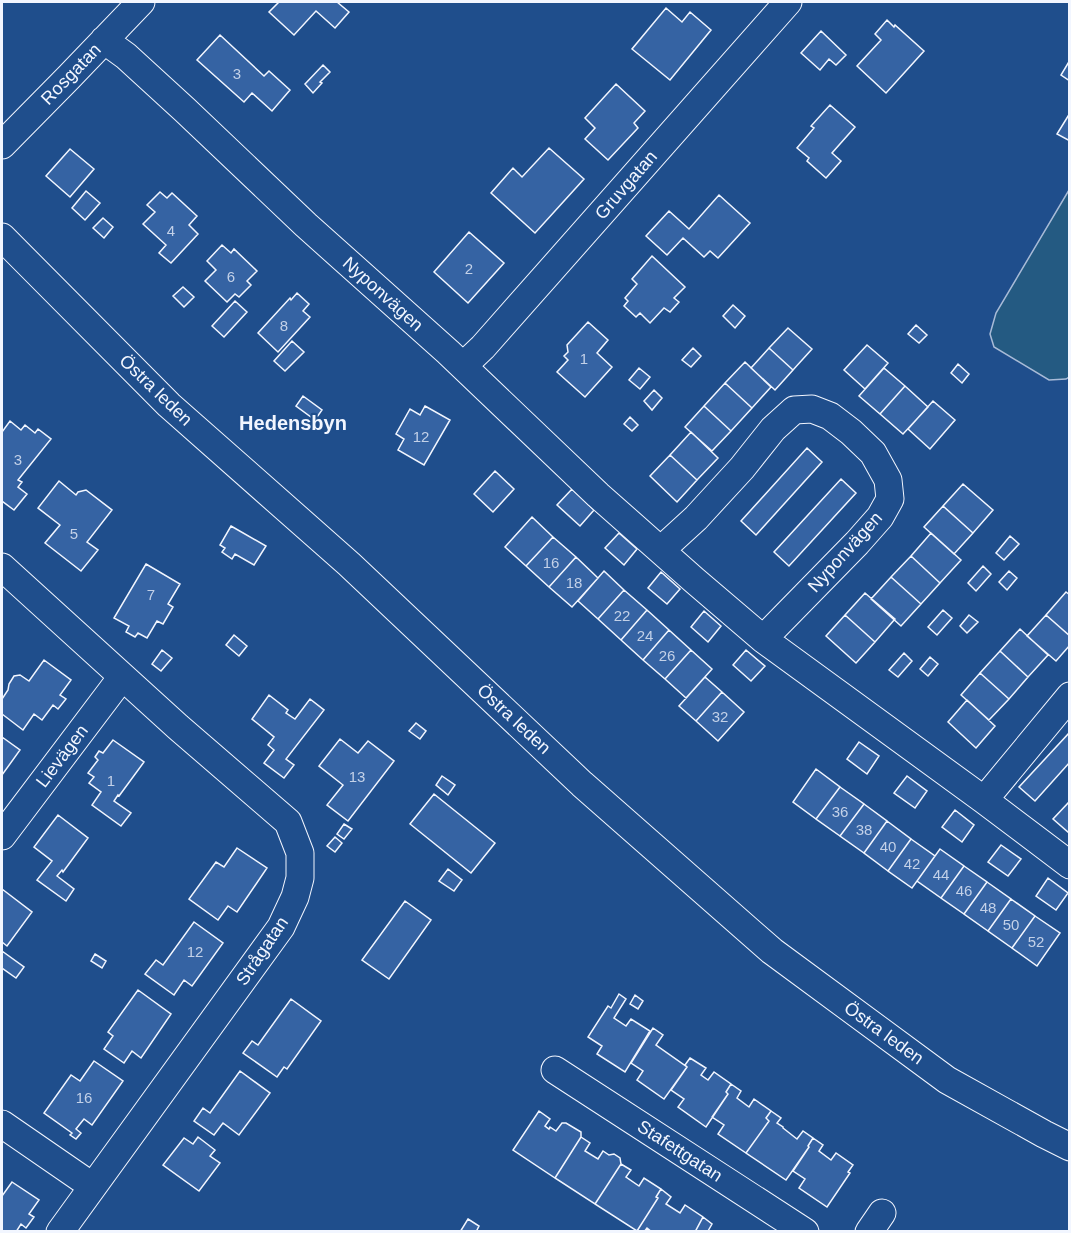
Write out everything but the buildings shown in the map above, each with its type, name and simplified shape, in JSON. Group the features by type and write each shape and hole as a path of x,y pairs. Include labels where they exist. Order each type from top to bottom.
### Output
{"street":[{"name":"Rosgatan","path":"2,145 141,2"},
{"name":"Gruvgatan","path":"463,366 483,347 788,2"},
{"name":"Nyponvägen","path":"104,40 126,56 177,102 306,225 463,366 598,495 763,639 1070,865"},
{"name":"Östra leden","path":"2,237 169,405 349,564 582,784 771,951 947,1080 1070,1147"},
{"name":"Nyponvägen","path":"661,550 696,518 742,468 773,429 794,410 812,409 830,416 850,432 873,453 888,480 890,499 880,517 857,543 763,639"},
{"name":"Strågatan","path":"2,567 178,727 288,822 300,853 300,878 295,897 281,927 60,1232"},
{"name":"Lievägen","path":"2,836 122,677"},
{"path":"984,800 1070,696"},
{"name":"Stafettgatan","path":"555,1070 805,1232"},
{"path":"2,1124 92,1186"}],"shaded area":[{"path":"1069,190 1069,377 1049,380 994,347 990,334 996,313"}],"district":[{"name":"Hedensbyn","path":"293,423"}]}
